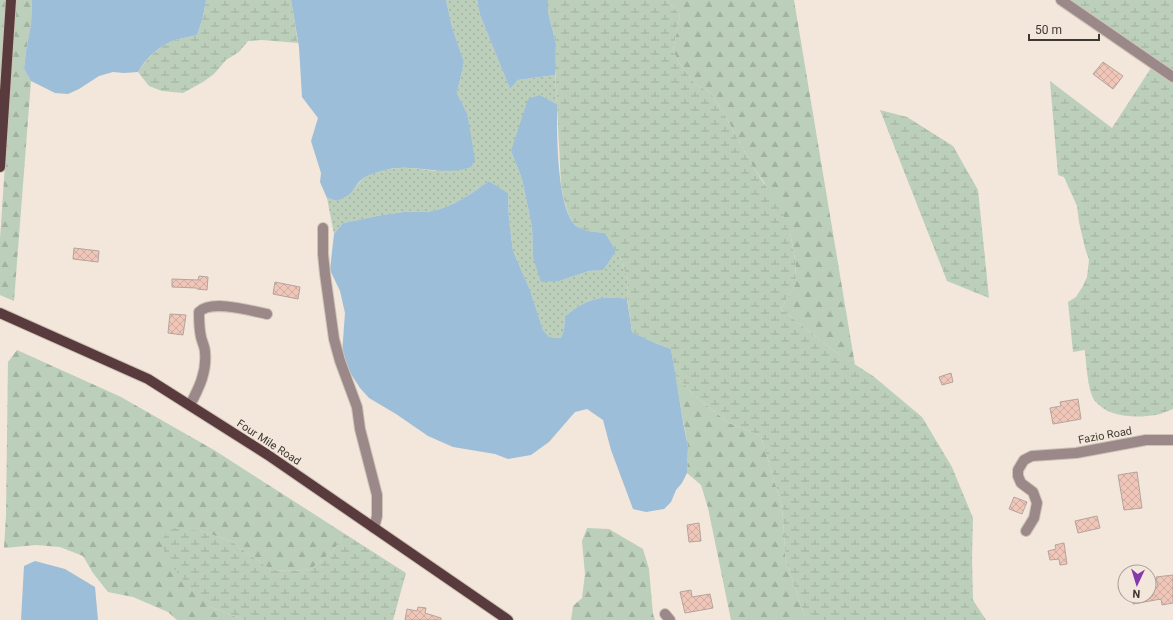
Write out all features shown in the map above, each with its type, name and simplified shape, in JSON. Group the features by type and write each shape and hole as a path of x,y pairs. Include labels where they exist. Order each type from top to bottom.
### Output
{"main road":[{"path":"0,167 11,0"},
{"name":"Four Mile Road","path":"0,313 148,379 268,455 508,620"}],"street":[{"path":"1061,0 1173,76"},
{"path":"323,228 323,254 334,339 340,362 357,407 360,429 377,495 377,516 374,528"},
{"path":"190,405 198,389 205,367 205,350 199,322 199,312 203,308 211,306 227,307 267,314"},
{"name":"Fazio Road","path":"1026,531 1034,518 1037,503 1033,492 1021,483 1018,476 1018,470 1024,460 1032,456 1076,453 1146,440 1173,440"}],"green space":[{"path":"0,0 6,0 0,94"},
{"path":"16,0 32,0 31,24 24,69 31,81 14,301 0,295 0,239"},
{"path":"206,0 291,0 298,43 262,40 248,41 239,52 226,60 214,74 183,93 162,91 149,86 138,72 149,57 164,45 175,40 197,35 203,17"},
{"path":"446,0 477,0 480,15 510,89 518,80 555,75 557,104 540,95 511,151 522,179 532,227 533,257 559,281 589,271 602,270 616,251 628,280 627,299 601,298 587,302 565,316 564,331 561,338 549,337 543,330 530,290 513,251 509,220 508,193 489,181 462,199 440,209 429,212 407,212 381,215 343,223 334,234 327,198 337,201 352,191 365,177 382,170 409,168 436,171 467,113 457,93 464,62 452,27"},
{"path":"548,0 667,0 680,15 673,50 679,63 696,85 710,92 726,117 753,167 780,207 790,232 795,259 796,283 781,309 834,351 873,376 922,417 952,467 973,518 973,600 986,620 806,620 786,561 782,507 761,436 729,423 697,398 675,375 671,349 632,332 627,296 628,280 621,260 605,233 591,232 581,229 574,224 568,213 561,184 555,68 556,44 548,12"},
{"path":"667,0 794,0 855,365 834,351 781,309 796,283 795,259 790,232 764,182 753,167 726,117 710,92 696,85 679,63 673,50 680,15"},
{"path":"1063,0 1173,0 1173,409 1156,415 1123,416 1101,407 1095,401 1091,391 1085,350 1073,352 1068,302 1076,297 1083,286 1087,277 1089,260 1079,222 1077,206 1064,177 1058,175 1050,81 1112,128 1151,68 1066,6"},
{"path":"880,110 907,117 953,146 978,190 989,298 947,281"},
{"path":"17,350 121,397 214,450 345,534 332,552 311,569 294,571 271,570 231,541 200,531 209,606 244,620 177,620 168,612 133,597 108,592 93,573 83,556 60,547 36,545 4,548 6,516 8,362"},
{"path":"675,375 697,398 729,423 761,436 782,507 786,561 806,620 731,620 708,508 701,485 687,473 688,447"},
{"path":"171,528 200,531 231,541 271,570 294,571 311,569 332,552 345,534 406,573 393,620 244,620 209,606 192,591 165,557 162,539"},
{"path":"587,528 609,529 643,549 649,569 653,614 655,620 571,620 573,606 582,598 585,574 582,541"}],"water":[{"path":"32,0 206,0 203,17 197,35 175,40 164,45 149,57 138,72 113,72 99,76 68,94 55,93 31,81 24,69 31,24"},
{"path":"291,0 446,0 452,27 464,62 457,93 467,113 475,160 471,167 448,171 415,168 392,168 364,178 350,193 337,201 327,198 320,182 321,173 311,141 318,118 302,97 299,47"},
{"path":"477,0 548,0 548,12 556,44 555,75 518,80 510,89 480,15"},
{"path":"540,95 557,104 559,170 565,205 571,219 581,229 605,233 616,251 603,270 589,271 559,281 541,282 533,257 532,227 522,179 511,151 528,99"},
{"path":"489,181 508,193 509,220 513,251 530,290 543,330 549,337 561,338 564,330 565,316 580,306 587,302 601,298 617,298 627,299 632,332 671,349 688,447 687,473 682,483 676,490 671,502 664,509 646,512 633,509 611,450 603,420 587,409 575,412 549,442 531,455 508,459 495,454 453,447 428,436 369,398 360,388 349,371 342,354 345,313 340,291 330,270 334,234 343,223 381,215 407,212 429,212 440,209 462,199"},
{"path":"35,561 65,569 95,587 98,620 21,620 24,566"}],"building":[{"path":"1103,62 1123,76 1113,89 1093,74"},
{"path":"74,248 99,251 98,262 73,259"},
{"path":"199,276 208,277 207,290 172,287 172,279 198,280"},
{"path":"275,282 300,287 298,299 273,294"},
{"path":"170,314 186,315 183,335 168,333"},
{"path":"951,373 953,382 942,385 939,377"},
{"path":"1078,399 1081,419 1053,424 1050,408 1061,406 1060,402"},
{"path":"1137,472 1142,508 1124,510 1118,475"},
{"path":"1014,497 1027,502 1022,514 1009,509"},
{"path":"1097,516 1100,528 1078,533 1075,521"},
{"path":"699,523 701,541 689,542 687,525"},
{"path":"1064,543 1067,564 1060,565 1059,559 1050,560 1048,551 1056,549 1055,545"},
{"path":"1173,575 1173,603 1162,605 1161,599 1157,600 1157,577"},
{"path":"691,590 692,597 710,594 713,608 685,613 680,592"},
{"path":"418,607 426,608 425,613 441,618 441,620 405,620 407,609 417,611"}]}
